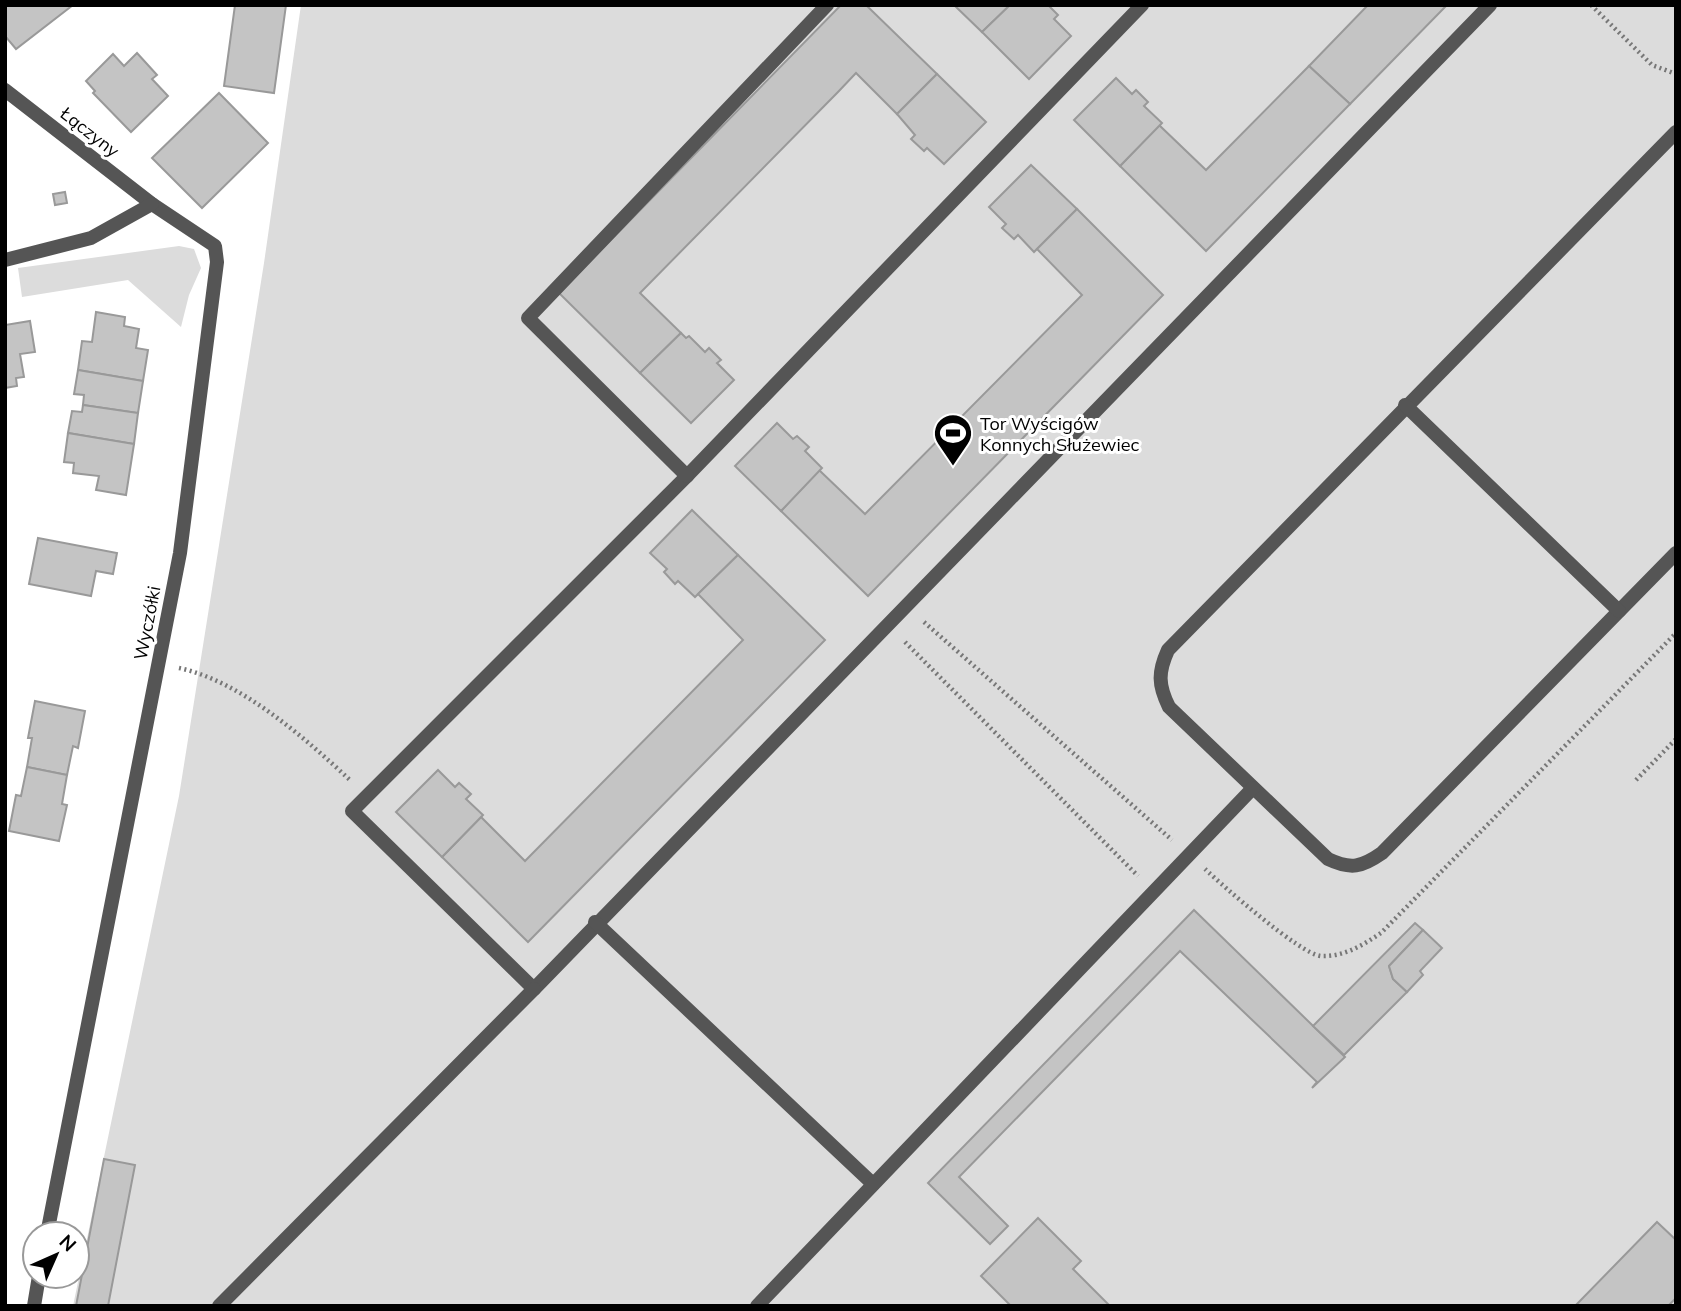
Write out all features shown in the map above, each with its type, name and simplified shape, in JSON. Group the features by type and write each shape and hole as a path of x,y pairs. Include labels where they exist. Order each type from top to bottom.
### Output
{"street":[{"path":"687,476 528,318 827,5"},
{"path":"534,989 352,811 687,476 1142,5"},
{"path":"219,1306 534,989 595,922 1490,5"},
{"name":"Łączyny","path":"5,90 152,204"},
{"path":"1676,132 1405,405 1168,650 1159,669 1160,689 1169,707 1328,859 1347,868 1366,865 1391,843 1676,553"},
{"path":"5,260 91,238 152,204"},
{"name":"Wyczółki","path":"50,1220 180,553 216,280 215,246 152,204"},
{"path":"1405,405 1619,611"},
{"path":"757,1306 1253,788"},
{"path":"595,922 873,1184"}],"path":[{"path":"1591,5 1652,65 1676,74"},
{"path":"905,605 1173,841"},
{"path":"887,624 1138,875"},
{"path":"197,671 261,707 303,736 367,796"},
{"path":"1636,780 1676,739"}],"shaded area":[{"name":"Tor Wyścigów Konnych Służewiec","path":"301,5 1676,5 1676,1306 73,1306 76,1290 91,1290 91,1220 179,796 264,263"},
{"path":"179,246 194,249 201,268 189,295 181,327 128,280 22,297 18,268"}],"building":[{"path":"5,5 73,5 16,49 5,36"},
{"path":"235,5 286,5 274,93 224,86"},
{"path":"841,5 866,5 937,74 897,114 856,73 640,293 681,333 640,373 559,293"},
{"path":"954,5 1010,5 982,32"},
{"path":"1010,5 1048,5 1058,15 1054,19 1071,36 1029,79 982,32"},
{"path":"1368,5 1447,5 1350,104 1309,66"},
{"path":"137,53 157,75 152,79 168,96 131,132 93,93 95,91 86,81 113,54 124,66"},
{"path":"1309,66 1350,104 1206,251 1120,166 1159,125 1206,170"},
{"path":"937,74 986,122 944,164 927,148 924,151 911,139 915,135 897,114"},
{"path":"1116,78 1132,94 1136,90 1148,102 1144,106 1162,123 1120,166 1074,120"},
{"path":"219,93 268,143 202,208 152,158"},
{"path":"1031,165 1077,209 1034,252 1018,235 1014,239 1002,228 1006,224 989,207"},
{"path":"65,192 67,203 55,205 53,194"},
{"path":"1077,209 1163,295 868,596 781,511 819,470 865,514 1082,295 1037,249"},
{"path":"96,312 125,317 124,326 139,329 136,348 148,350 143,381 78,370 82,341 92,342"},
{"path":"30,321 35,352 20,354 24,377 16,378 17,386 5,388 5,325"},
{"path":"681,333 686,338 689,336 705,352 709,348 721,360 717,363 734,380 691,423 640,373"},
{"path":"78,370 143,381 138,413 83,405 84,395 74,394"},
{"path":"83,405 138,413 134,444 68,433 72,411 82,412"},
{"path":"777,423 793,439 797,436 809,447 805,451 822,468 781,511 735,466"},
{"path":"68,433 134,444 126,495 96,490 99,476 73,473 74,463 64,462"},
{"path":"692,510 738,555 695,597 678,581 675,584 664,572 667,569 650,553"},
{"path":"38,538 117,553 113,574 96,571 91,596 29,584"},
{"path":"738,555 825,640 528,942 442,857 481,817 525,861 743,640 698,594"},
{"path":"35,701 85,711 78,748 73,746 67,775 27,767 32,738 28,738"},
{"path":"27,767 67,775 62,804 67,805 59,841 9,831 16,795 21,796"},
{"path":"438,770 455,787 459,783 471,794 466,799 483,815 442,857 396,812"},
{"path":"1194,910 1345,1057 1312,1088 1317,1082 1180,951 959,1177 1008,1226 990,1244 928,1183"},
{"path":"1415,923 1423,930 1389,966 1393,979 1407,992 1344,1055 1313,1026"},
{"path":"1423,930 1442,948 1420,971 1423,975 1407,992 1393,979 1389,966"},
{"path":"104,1159 135,1165 108,1306 76,1306 79,1290 91,1290 91,1227"},
{"path":"1038,1218 1081,1261 1073,1269 1110,1306 1011,1306 981,1276"},
{"path":"1657,1222 1676,1240 1676,1298 1668,1306 1575,1306"}],"place":[{"name":"Tor Wyścigów Konnych Służewiec","path":"953,467"}]}
